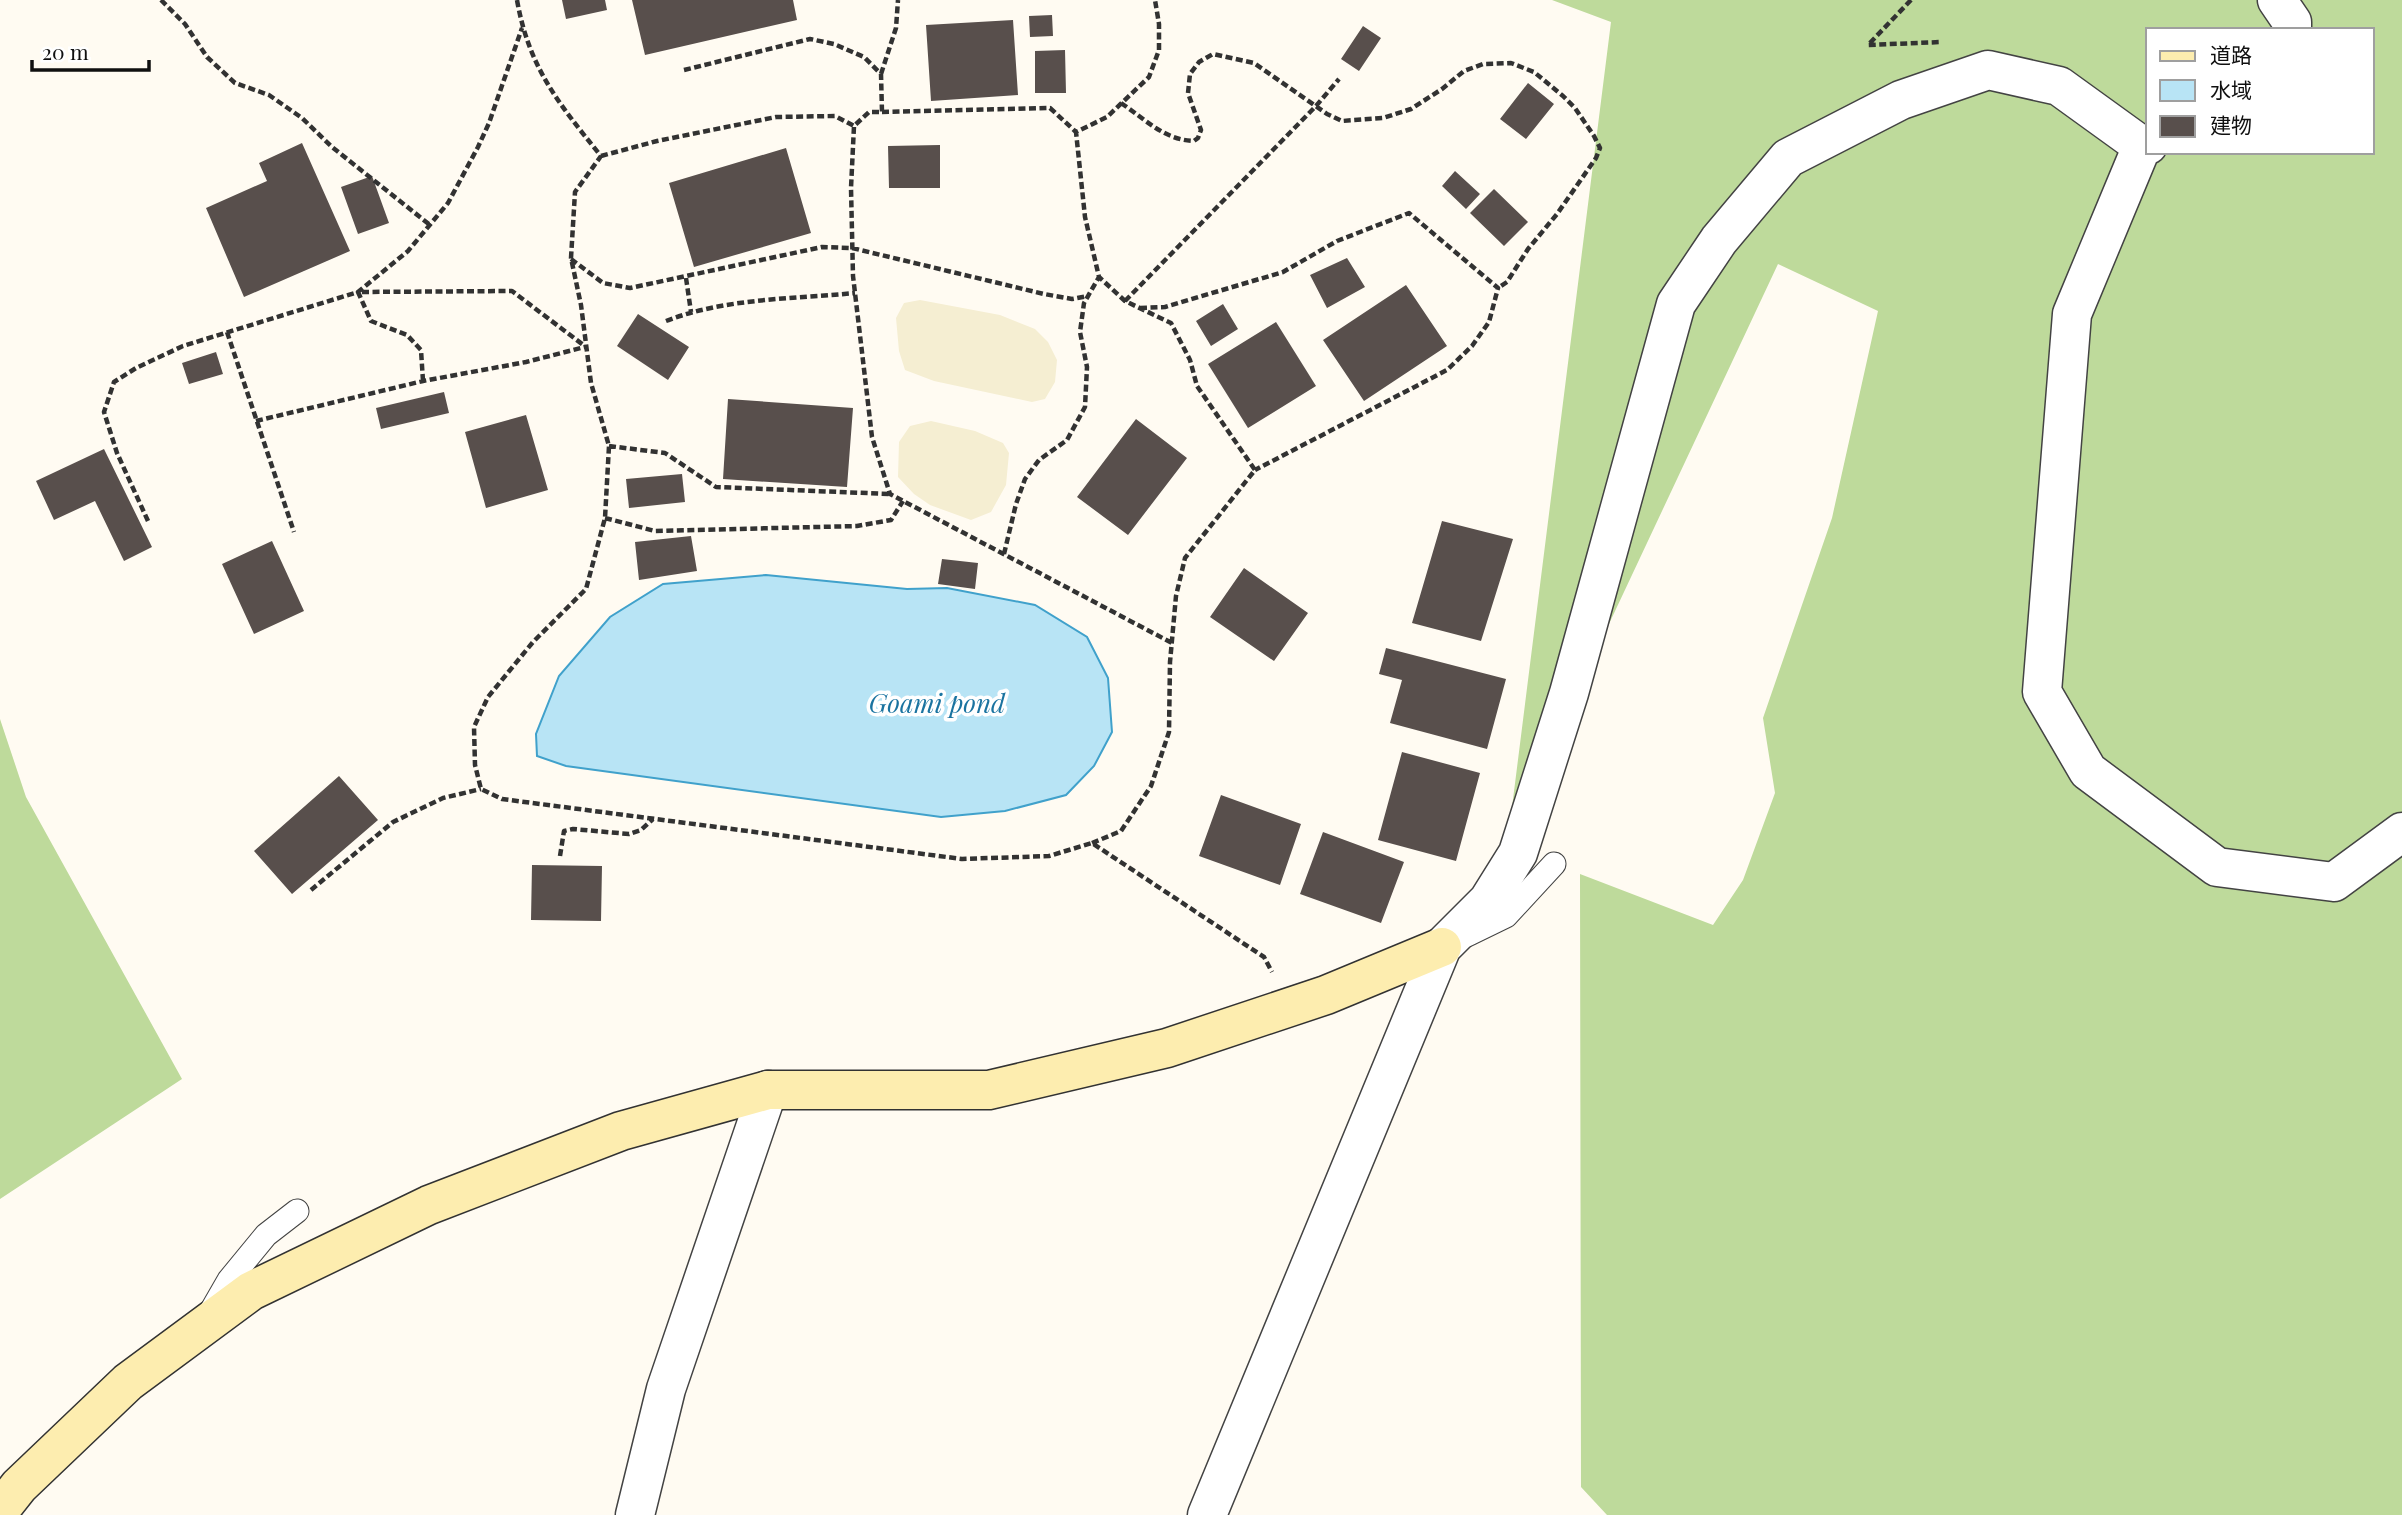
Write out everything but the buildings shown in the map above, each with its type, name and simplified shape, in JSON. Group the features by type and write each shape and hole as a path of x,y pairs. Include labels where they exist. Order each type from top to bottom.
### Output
{"street":[{"path":"2277,0 2291,22 2291,28"},
{"path":"0,1510 19,1486 128,1382 251,1291 429,1205 621,1131 768,1090 989,1090 1167,1048 1326,995 1442,947 1488,901 1517,853 1569,693 1676,304 1719,240 1788,158 1901,100 1988,69 2059,86 2145,145 2072,314 2042,692 2088,771 2217,867 2334,882 2402,832"},
{"path":"1207,1515 1442,947"},
{"path":"635,1515 666,1389 768,1090"}],"lane":[{"path":"1442,947 1506,916 1554,864"},
{"path":"201,1328 236,1271 266,1235 297,1211"}],"path":[{"path":"161,0 185,24 207,57 235,83 269,95 302,118 332,147 430,225"},
{"path":"517,0 522,27 544,79 557,102 601,156"},
{"path":"882,111 881,75 896,27 898,0"},
{"path":"1076,132 1107,117 1149,77 1158,50 1159,24 1155,0"},
{"path":"1911,0 1868,45 1948,42 1940,52"},
{"path":"358,292 408,251 448,203 489,122 522,27"},
{"path":"684,70 810,39 834,44 864,57 881,75"},
{"path":"311,890 393,822 443,798 481,789 502,799 962,859 1049,856 1121,831 1151,786 1169,732 1176,596 1185,558 1255,470 1447,370 1472,346 1489,322 1498,288 1507,282 1528,249 1557,214 1600,148 1575,108 1563,96 1534,72 1511,63 1483,64 1464,71 1411,109 1383,118 1342,121 1254,63 1213,54 1199,62 1190,74 1188,93 1200,130 1194,141 1182,141 1164,134 1121,103"},
{"path":"1125,301 1316,106 1339,79"},
{"path":"890,494 872,438 852,248 854,126 869,112 882,111 1050,108 1076,132 1085,217 1099,277 1125,301 1171,323 1190,360 1197,386 1255,470"},
{"path":"481,789 474,765 474,727 488,697 533,642 586,589 606,519 609,446 591,383 581,305 571,258 575,192 601,156 657,141 776,117 835,116 854,126"},
{"path":"1139,308 1165,307 1283,272 1337,240 1409,213 1498,288"},
{"path":"571,258 603,283 630,288 822,247 852,248 1044,294 1072,299 1088,296"},
{"path":"1004,554 1016,504 1026,479 1039,460 1067,440 1085,407 1087,367 1080,332 1084,303 1099,277"},
{"path":"686,278 691,312"},
{"path":"148,521 117,453 104,412 114,382 136,368 183,346 358,292 512,291 586,347"},
{"path":"358,292 371,320 407,335 421,350 423,382"},
{"path":"666,321 691,312 742,303 855,293"},
{"path":"227,332 294,532"},
{"path":"256,421 586,347"},
{"path":"609,446 665,453 716,487 890,494 1172,643"},
{"path":"606,519 655,531 857,526 891,520 903,501"},
{"path":"560,856 565,831 573,829 629,834 641,830 654,818"},
{"path":"1092,843 1265,957 1289,1008"}],"shaded area":[{"path":"920,300 1000,315 1035,329 1048,342 1057,360 1055,382 1045,399 1032,402 934,381 905,370 899,351 896,318 904,303"},
{"path":"931,421 975,431 1003,443 1009,453 1006,485 991,512 971,520 930,505 914,494 898,477 899,442 910,426"}],"green space":[{"path":"1552,0 2402,0 2402,1515 1607,1515 1581,1487 1580,874 1713,925 1743,880 1775,793 1763,718 1832,518 1878,311 1778,264 1508,839 1611,22"},
{"path":"0,719 26,797 182,1079 0,1199"}],"water":[{"name":"Goami pond","path":"766,575 907,589 947,588 1035,605 1087,637 1108,678 1112,732 1094,766 1066,795 1005,811 941,817 566,766 537,756 536,734 559,676 610,617 663,584"}]}
